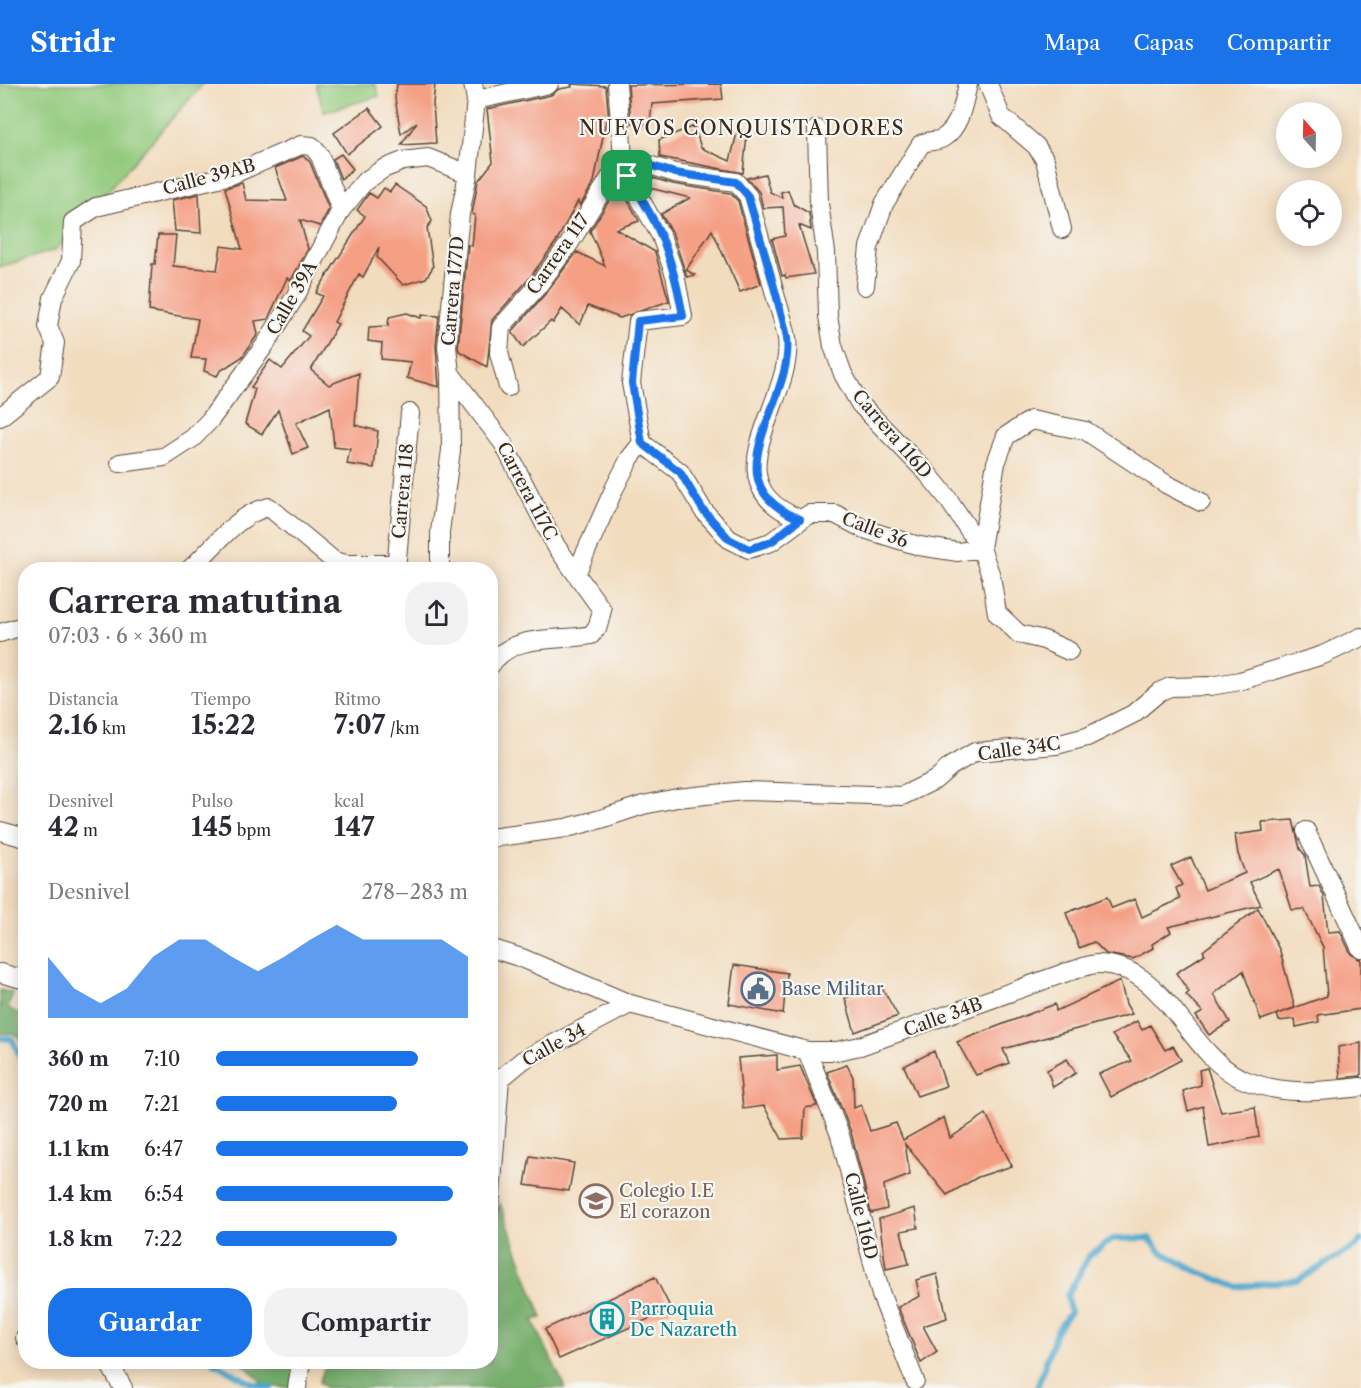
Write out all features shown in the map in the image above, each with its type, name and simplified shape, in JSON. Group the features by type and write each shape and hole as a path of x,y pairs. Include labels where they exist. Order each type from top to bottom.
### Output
{"street":[{"path":"475,92 549,84"},
{"path":"576,574 615,487 630,458 642,443 632,383 638,321 683,316 675,275 661,236 627,176 616,84"},
{"path":"865,286 869,247 884,204 921,144 941,140 957,126 968,84"},
{"path":"988,84 1002,116 1036,146 1045,160 1062,229"},
{"name":"Carrera 177D","path":"440,562 440,532 451,450 450,373 447,347 460,214 468,174 475,92"},
{"name":"Carrera 116D","path":"817,129 819,204 826,252 828,316 833,346 843,375 860,404 934,481 981,548"},
{"name":"Calle 39AB","path":"0,417 50,377 55,343 48,326 53,298 71,261 73,222 96,207 231,175 301,145 312,146 320,156 341,210"},
{"path":"623,157 675,173 736,182 748,196 787,338 786,367 758,446 755,468 763,493 783,513 800,519"},
{"name":"Carrera 117","path":"508,387 499,353 501,327 537,287 569,244 623,157"},
{"name":"Calle 39A","path":"120,463 164,458 192,438 210,420 265,345 295,297 341,210 364,182 383,169 403,160 428,158 468,174"},
{"name":"Carrera 117C","path":"450,373 503,443 556,546 602,610 598,626 591,636 534,639 498,656"},
{"name":"Carrera 118","path":"396,562 410,413"},
{"path":"1069,651 1044,640 1019,634 997,613 991,576 981,548 996,463 1006,436 1031,420 1086,431 1166,484 1202,502"},
{"name":"Calle 36","path":"642,443 680,472 703,510 729,539 749,549 771,542 809,514 835,514 864,529 919,546 958,552 981,548"},
{"path":"197,562 222,536 260,509 269,507 338,562"},
{"path":"0,633 18,627"},
{"name":"Calle 34C","path":"498,837 566,828 666,800 744,791 902,796 935,780 951,766 975,752 1056,745 1087,737 1133,714 1159,692 1170,687 1210,686 1240,681 1323,655 1361,637"},
{"path":"0,831 18,836"},
{"path":"1306,831 1361,949"},
{"name":"Calle 34B","path":"498,950 522,958 630,1004 807,1051 837,1051 860,1046 1067,972 1097,964 1125,970 1149,983 1210,1057 1239,1077 1270,1088 1310,1093 1361,1087"},
{"path":"0,973 18,978"},
{"name":"Calle 34","path":"498,1095 501,1079 523,1060 630,1004"},
{"name":"Calle 116D","path":"807,1051 840,1135 881,1295 915,1381"},
{"path":"112,1369 123,1388"},
{"path":"297,1388 300,1369"}],"green space":[{"path":"0,84 203,84 55,250 0,267"},
{"path":"316,84 375,84 379,96 324,112"},
{"path":"0,990 13,993 8,1008 18,1013 18,1035 0,1033"},
{"path":"500,1203 542,1318 533,1320 565,1388 326,1388 319,1382 324,1369 498,1369 498,1215"},
{"path":"248,1369 299,1369 296,1388 266,1386"}],"building":[{"path":"397,84 435,84 433,104 436,143 401,145 417,122 401,134 395,98"},
{"path":"571,84 606,86 609,121 606,121 594,182 580,206 578,201 556,242 528,280 492,320 487,367 459,351 458,347 468,245 472,246 475,215 472,214 478,181 493,162 487,109 551,95 559,89 572,87"},
{"path":"721,84 723,99 652,104 650,124 631,123 628,85"},
{"path":"369,108 383,126 347,154 334,133"},
{"path":"694,126 701,148 730,161 737,133 747,135 743,173 660,157 659,140"},
{"path":"341,154 353,169 341,179 333,159"},
{"path":"303,156 310,162 329,209 320,226 300,220 308,249 291,280 287,278 268,319 255,321 258,334 242,357 220,371 217,376 204,371 206,359 191,358 198,319 149,311 152,264 155,264 158,235 176,235 173,266 217,270 221,246 242,249 225,188 242,183 246,200 287,201 275,168"},
{"path":"639,174 673,184 730,193 738,201 761,284 740,292 712,230 686,270 695,275 687,277 672,232 661,214 690,198 646,187"},
{"path":"765,174 770,192 782,198 781,192 788,190 793,204 809,213 811,230 799,225 814,274 786,278 785,275 782,276 772,239 785,236 783,207 763,208 759,192 747,178"},
{"path":"395,185 426,206 432,221 427,228 433,267 426,278 403,285 377,257 379,247 363,277 359,274 334,322 338,324 311,370 329,385 359,373 355,425 378,431 374,468 347,464 350,449 334,447 330,407 296,423 308,448 293,454 278,410 262,434 245,424 255,389 251,387 270,360 282,369 309,336 302,331 323,296 316,293 365,216 357,210 369,193 377,198 384,188 390,192"},
{"path":"621,188 639,221 616,229 655,252 669,301 620,318 588,306 580,325 562,309 553,323 551,321 523,347 512,332 577,252 605,266 590,231 614,193"},
{"path":"199,194 201,233 175,231 172,200"},
{"path":"407,313 421,318 422,315 439,316 436,346 439,387 407,378 411,362 381,359 382,343 368,341 369,327 388,326 389,317"},
{"path":"1293,820 1300,849 1305,855 1310,887 1319,886 1324,896 1328,932 1340,931 1351,954 1361,960 1361,1009 1318,1015 1319,1022 1296,1027 1295,1019 1279,1021 1277,1014 1327,996 1323,947 1304,909 1292,910 1279,869 1250,882 1261,905 1168,927 1171,932 1152,944 1153,948 1133,959 1106,954 1094,942 1079,948 1066,913 1107,897 1112,908 1135,899 1142,917 1180,899 1176,888 1182,885 1171,866 1191,857 1205,890 1245,873 1238,854 1235,835 1263,831 1262,822"},
{"path":"1258,908 1280,951 1295,1008 1261,1020 1243,971 1214,994 1230,1022 1209,1035 1196,1016 1203,1012 1186,995 1189,992 1176,973 1205,954 1203,951"},
{"name":"Base Militar","path":"734,965 787,973 783,1014 729,1004"},
{"path":"1120,981 1126,1004 1132,1014 1003,1049 1009,1063 976,1075 957,1042 1055,1004 1056,1011"},
{"path":"881,986 898,1016 855,1032 845,998"},
{"path":"1137,1021 1142,1030 1150,1025 1165,1050 1173,1046 1181,1060 1111,1097 1099,1074 1132,1061 1112,1035"},
{"path":"1361,1043 1361,1076 1340,1078 1338,1047"},
{"path":"934,1051 946,1086 917,1096 904,1066"},
{"path":"777,1055 777,1070 800,1066 817,1106 805,1108 803,1138 782,1139 764,1106 743,1109 738,1058"},
{"path":"1067,1059 1076,1073 1053,1087 1047,1070"},
{"path":"847,1065 853,1077 854,1108 861,1105 870,1131 896,1123 903,1140 944,1117 950,1138 986,1114 1012,1166 978,1177 947,1195 905,1144 910,1175 884,1185 887,1209 871,1213 851,1132 827,1072"},
{"path":"1207,1068 1221,1112 1255,1107 1259,1137 1209,1147 1203,1106 1188,1111 1183,1091 1201,1085 1199,1070"},
{"path":"530,1156 574,1163 569,1191 525,1185"},
{"path":"915,1208 918,1228 901,1231 909,1264 886,1269 879,1219"},
{"path":"937,1274 947,1318 923,1326 937,1352 921,1363 898,1307 920,1296 916,1280"},
{"name":"Parroquia De Nazareth","path":"655,1277 671,1309 559,1359 545,1329"}],"waterway":[{"path":"0,1038 12,1039 18,1052"},
{"path":"1037,1388 1056,1332 1070,1312 1067,1296 1089,1256 1112,1239 1149,1238 1161,1252 1194,1270 1237,1287 1298,1280 1356,1246 1361,1240"},
{"path":"226,1369 251,1383 271,1388"}],"place":[{"name":"Base Militar","path":"758,989"},
{"name":"Colegio I.E El corazon","path":"596,1201"},
{"name":"Parroquia De Nazareth","path":"607,1319"}],"district":[{"name":"NUEVOS CONQUISTADORES","path":"742,128"}],"route":[{"path":"623,157 675,173 736,182 748,196 787,338 786,367 758,446 755,468 763,493 783,513 800,519 771,542 749,549 729,539 693,497 680,472 642,443 635,413 632,383 633,352 638,321 683,316 675,275 661,236 646,205 627,176 623,157"}]}
